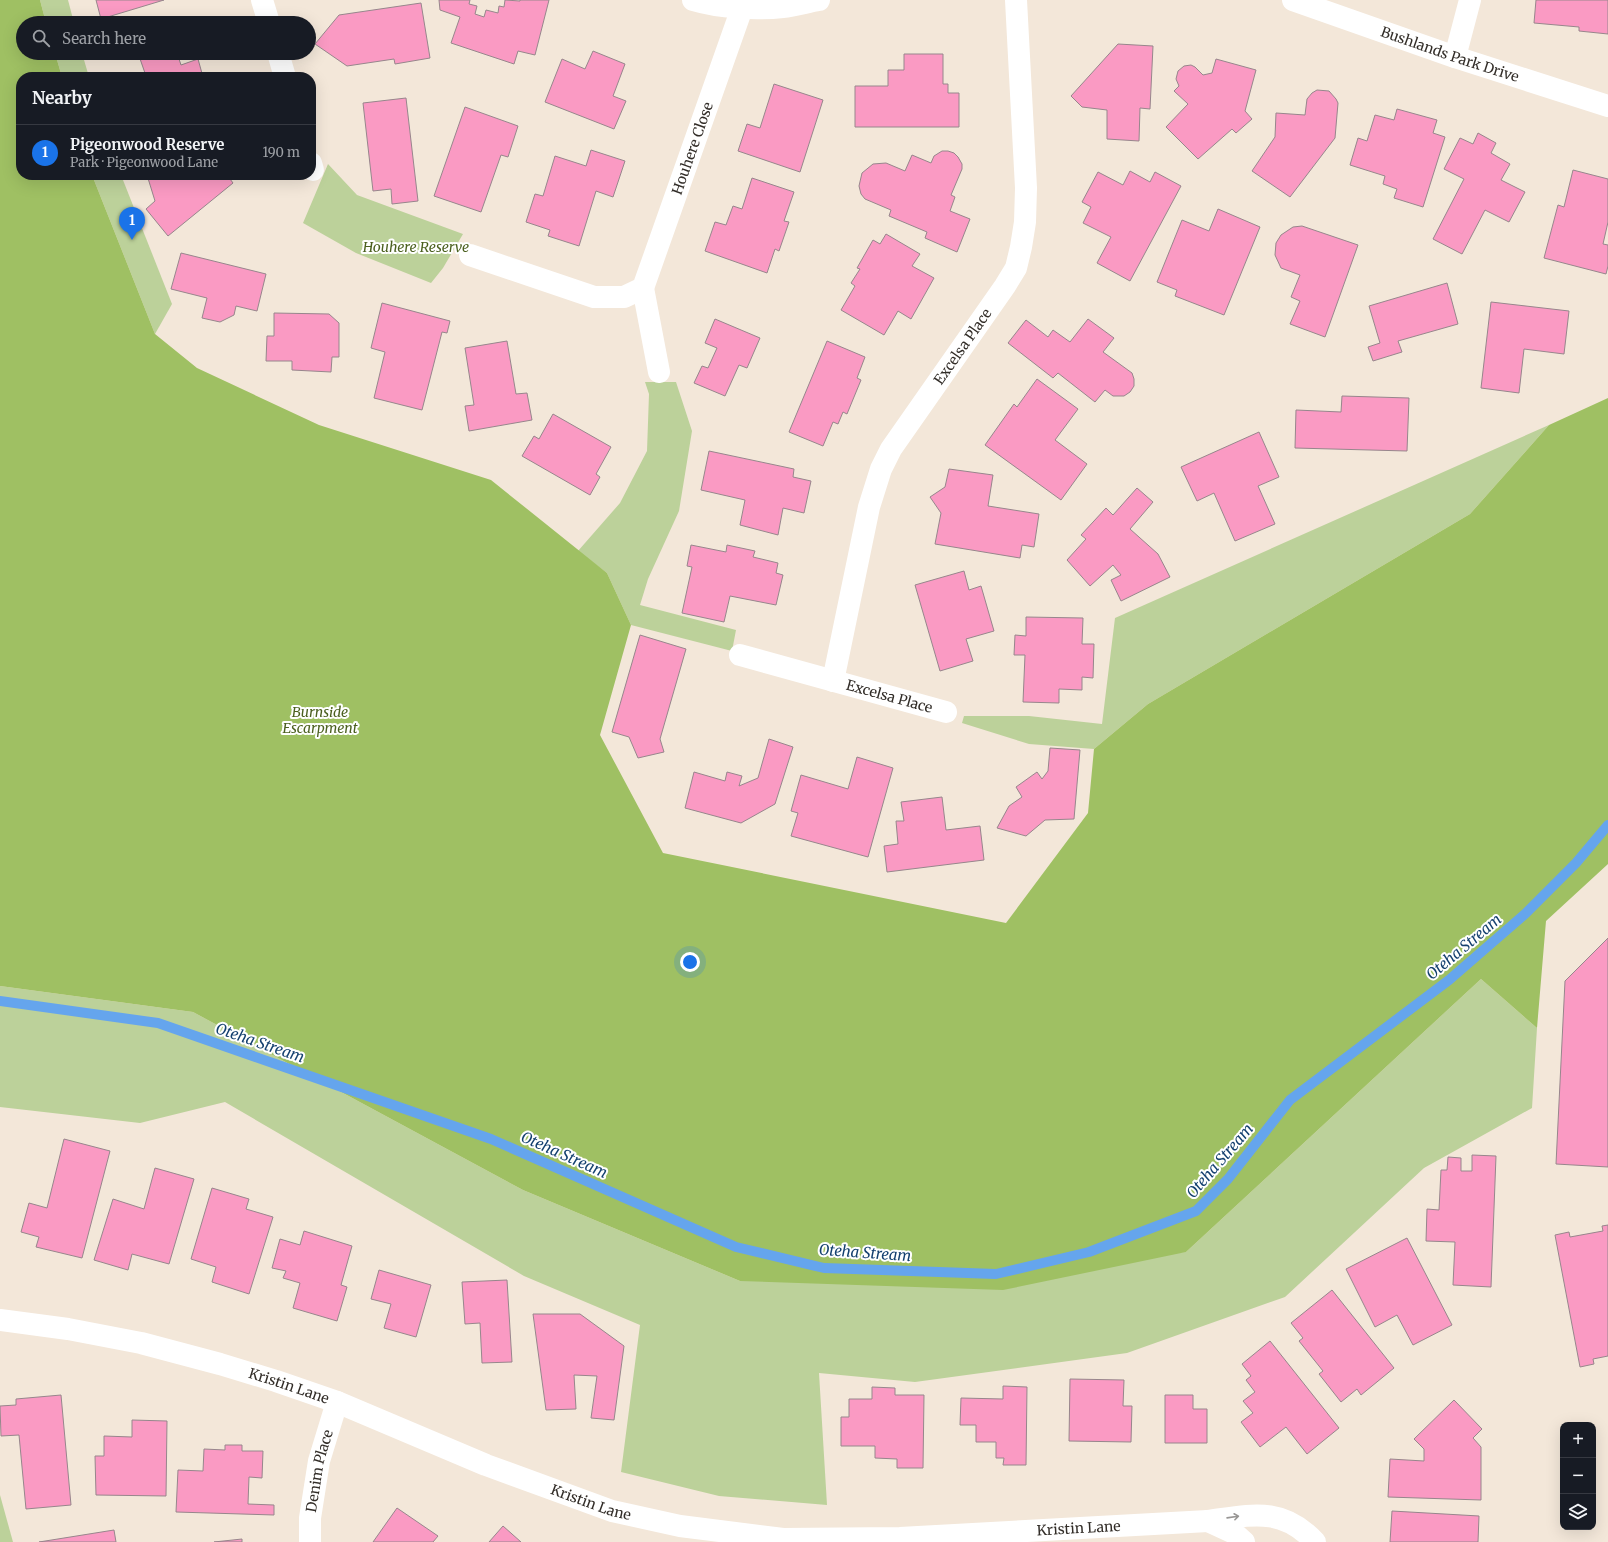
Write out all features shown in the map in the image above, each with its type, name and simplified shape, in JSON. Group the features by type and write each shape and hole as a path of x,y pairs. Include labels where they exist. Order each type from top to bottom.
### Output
{"street":[{"path":"262,0 267,16"},
{"path":"694,0 705,4 742,8 782,7 819,0"},
{"name":"Excelsa Place","path":"833,680 869,507 881,470 891,449 1006,286 1016,268 1025,222 1026,188 1016,0"},
{"name":"Bushlands Park Drive","path":"1293,0 1455,57 1608,106"},
{"path":"1455,57 1470,0"},
{"name":"Houhere Close","path":"643,288 742,8"},
{"path":"280,60 284,72"},
{"path":"470,255 594,297 624,297 643,288 659,372"},
{"name":"Excelsa Place","path":"740,654 946,712"},
{"name":"Kristin Lane","path":"0,1320 68,1329 141,1343 220,1364 337,1402 486,1465 612,1511 680,1526 783,1539 900,1538 1208,1521 1255,1514 1274,1516 1289,1522 1302,1530 1315,1542"},
{"name":"Denim Place","path":"310,1542 310,1518 319,1461 337,1402"},
{"name":"Kristin Lane","path":"1208,1521 1234,1533 1244,1542"}],"green space":[{"name":"Burnside Escarpment","path":"0,0 40,0 44,16 16,16 16,60 57,60 61,72 16,72 16,180 94,180 155,334 197,368 319,425 491,480 607,573 631,625 600,735 663,853 1006,923 1088,813 1094,749 1148,704 1470,514 1549,425 1608,398 1608,864 1546,921 1537,1028 1481,979 1186,1252 1003,1290 740,1281 523,1190 193,1012 0,986"},
{"path":"40,0 68,0 72,16 44,16"},
{"path":"57,60 84,60 88,72 61,72"},
{"name":"Houhere Reserve","path":"328,164 357,195 463,234 443,268 431,283 356,253 303,223"},
{"path":"94,180 123,180 172,304 155,334"},
{"path":"645,382 676,382 692,431 679,511 648,579 640,605 736,630 732,651 631,625 607,573 578,551 620,503 647,451 649,394"},
{"path":"1549,425 1470,514 1148,704 1094,749 1029,744 962,723 964,716 1029,716 1102,724 1115,618"},
{"path":"1481,979 1537,1028 1532,1108 1424,1168 1285,1297 1127,1353 915,1382 819,1373 827,1505 719,1496 621,1472 640,1325 524,1276 225,1102 140,1123 0,1107 0,986 193,1012 523,1190 740,1281 1186,1252"},
{"path":"0,1495 13,1542 0,1542"}],"building":[{"path":"96,0 164,0 111,16 100,16"},
{"path":"439,0 470,0 469,4 477,6 475,14 484,17 486,10 498,13 499,6 504,7 505,0 549,0 535,55 518,51 514,64 451,43 460,17 440,10"},
{"path":"1536,0 1608,0 1608,34 1579,31 1579,27 1534,23"},
{"path":"421,3 430,58 395,64 394,59 347,66 316,45 339,15"},
{"path":"1118,44 1153,46 1150,109 1140,108 1139,141 1107,139 1107,110 1082,107 1071,96"},
{"path":"593,51 625,64 613,96 626,101 614,129 545,102 562,59 585,69"},
{"path":"904,54 943,54 943,84 948,84 948,93 959,93 959,127 855,127 855,86 888,86 888,70 904,70"},
{"path":"1216,59 1256,70 1245,111 1252,119 1236,133 1232,129 1198,159 1166,127 1188,104 1174,91 1179,86 1176,79 1178,71 1184,66 1191,65 1203,75 1212,73"},
{"path":"140,60 179,60 181,65 198,60 202,72 145,72"},
{"path":"774,84 823,100 800,172 738,151 747,124 760,128"},
{"path":"1317,90 1329,91 1338,103 1335,138 1290,197 1252,171 1275,137 1276,113 1305,115 1307,99"},
{"path":"406,98 418,201 392,204 391,189 373,191 363,103"},
{"path":"465,107 518,126 508,157 501,155 481,212 434,196"},
{"path":"1397,109 1437,120 1433,133 1445,137 1423,207 1394,198 1397,189 1383,184 1385,176 1350,165 1358,138 1367,141 1375,115 1394,120"},
{"path":"1478,133 1496,143 1491,153 1510,164 1501,180 1525,192 1509,222 1485,210 1462,254 1433,239 1464,179 1444,169 1460,138 1473,144"},
{"path":"591,150 625,161 613,197 596,191 579,246 548,236 550,230 526,222 535,194 543,196 555,156 586,166"},
{"path":"942,151 954,153 962,164 962,169 951,195 955,197 950,211 970,219 957,252 925,238 927,232 889,216 891,210 865,199 861,194 859,186 862,173 873,164 886,163 905,171 912,155 931,163 934,156"},
{"path":"1573,170 1608,179 1608,222 1603,244 1608,245 1608,266 1606,274 1544,258 1558,205 1564,207"},
{"path":"1130,171 1150,182 1155,172 1181,186 1130,281 1097,263 1111,237 1083,223 1091,207 1082,202 1098,172 1123,185"},
{"path":"752,178 794,192 784,221 789,222 779,251 775,249 767,273 705,251 715,222 726,225 733,206 742,209"},
{"path":"149,180 231,180 233,183 168,236 146,209 155,201"},
{"path":"1218,209 1260,227 1224,315 1175,296 1177,290 1157,282 1182,220 1209,231"},
{"path":"1302,226 1358,245 1325,337 1290,324 1300,301 1291,297 1300,275 1281,268 1275,255 1276,243 1281,235 1293,227"},
{"path":"886,234 920,254 912,266 934,278 911,319 898,311 884,335 841,310 855,286 851,283 860,269 857,268 873,240 880,244"},
{"path":"181,253 266,274 257,311 236,306 234,315 220,322 202,318 207,298 171,289"},
{"path":"1447,283 1458,324 1398,341 1402,352 1373,361 1368,347 1380,343 1369,306"},
{"path":"1491,302 1569,311 1564,354 1524,349 1519,393 1481,388"},
{"path":"382,303 450,321 447,333 442,332 422,410 374,398 385,352 371,348"},
{"path":"274,313 329,314 339,323 339,357 332,357 331,372 292,370 292,361 266,361 267,336 274,336"},
{"path":"715,319 760,338 747,368 739,365 725,396 694,383 702,366 708,368 717,348 705,343"},
{"path":"1088,319 1114,338 1103,352 1132,373 1134,386 1130,392 1124,396 1113,396 1105,390 1095,402 1058,373 1053,378 1008,343 1026,320 1048,337 1053,330 1070,342"},
{"path":"507,341 516,394 527,393 532,420 469,431 465,406 474,405 465,348"},
{"path":"827,341 865,357 857,378 861,380 847,414 843,412 838,424 833,422 823,446 789,432"},
{"path":"1037,379 1078,409 1055,440 1087,464 1061,500 985,445 1014,404 1017,407"},
{"path":"1342,396 1409,398 1407,451 1295,448 1296,410 1341,412"},
{"path":"553,414 611,447 596,474 600,477 590,495 522,456 534,436 539,439"},
{"path":"1259,432 1279,477 1258,486 1275,524 1235,541 1214,493 1197,501 1181,467"},
{"path":"709,451 794,469 793,477 811,481 804,513 783,508 778,535 740,525 745,500 701,490"},
{"path":"949,469 993,475 988,506 1039,514 1034,547 1022,545 1020,558 935,544 941,513 930,497 945,487"},
{"path":"1137,488 1153,502 1130,529 1158,554 1170,577 1121,601 1111,580 1121,575 1113,565 1090,586 1067,560 1086,539 1081,535 1106,508 1113,515"},
{"path":"691,545 726,552 727,545 755,551 753,557 778,563 776,573 783,575 776,605 730,596 724,622 682,613 692,567 687,566"},
{"path":"964,571 969,590 981,586 994,631 966,639 973,661 940,671 915,585"},
{"path":"1026,617 1083,618 1082,644 1094,644 1093,678 1082,677 1082,690 1059,689 1059,703 1023,702 1025,655 1014,655 1015,635 1026,636"},
{"path":"640,635 686,649 660,739 664,752 638,758 629,737 612,732"},
{"path":"769,739 793,747 775,804 741,823 685,808 694,772 725,781 727,772 742,776 739,786 758,778"},
{"path":"1050,748 1080,750 1074,819 1045,820 1026,836 997,828 1009,806 1022,797 1016,787 1037,772 1042,779 1048,771"},
{"path":"857,757 893,768 868,857 791,836 798,813 791,811 801,775 848,789"},
{"path":"942,797 946,830 980,826 984,860 887,872 884,846 898,844 896,821 904,821 901,802"},
{"path":"1608,938 1608,1167 1556,1164 1565,981"},
{"path":"64,1139 110,1151 82,1258 36,1247 39,1237 21,1232 29,1203 47,1208"},
{"path":"1472,1155 1496,1156 1491,1287 1453,1285 1455,1242 1426,1241 1427,1209 1439,1210 1441,1170 1447,1170 1448,1157 1461,1158 1461,1171 1472,1171"},
{"path":"155,1168 194,1179 169,1264 132,1254 128,1270 94,1260 113,1199 144,1209"},
{"path":"212,1188 249,1199 246,1209 273,1217 249,1294 212,1282 216,1267 191,1259"},
{"path":"1608,1225 1608,1356 1593,1359 1594,1364 1580,1367 1555,1235 1569,1232 1570,1237 1603,1231 1602,1226"},
{"path":"304,1231 352,1246 341,1285 347,1287 337,1321 293,1308 300,1283 283,1278 286,1271 272,1268 280,1239 300,1245"},
{"path":"1407,1238 1452,1325 1413,1345 1397,1315 1375,1327 1346,1269"},
{"path":"379,1270 431,1285 416,1337 384,1328 391,1304 371,1299"},
{"path":"507,1280 512,1362 482,1363 480,1323 465,1324 462,1282"},
{"path":"1332,1290 1394,1368 1361,1395 1357,1389 1341,1402 1319,1374 1323,1371 1299,1341 1303,1338 1291,1323"},
{"path":"533,1314 580,1314 624,1346 614,1420 591,1418 597,1376 574,1375 576,1409 546,1410"},
{"path":"1270,1341 1339,1428 1307,1454 1286,1427 1260,1447 1241,1422 1253,1413 1243,1401 1255,1392 1246,1380 1251,1376 1242,1364"},
{"path":"1070,1379 1124,1380 1123,1406 1132,1406 1131,1442 1069,1441"},
{"path":"1003,1386 1027,1387 1026,1465 1003,1465 1004,1458 996,1458 996,1442 976,1442 976,1425 960,1425 961,1398 1003,1399"},
{"path":"872,1387 895,1388 895,1395 924,1395 923,1468 897,1468 897,1459 875,1458 875,1446 841,1446 841,1417 849,1417 849,1399 872,1399"},
{"path":"61,1395 71,1505 26,1509 19,1435 1,1436 0,1406 16,1405 16,1399"},
{"path":"1165,1395 1193,1395 1193,1409 1207,1409 1207,1443 1165,1443"},
{"path":"1454,1400 1482,1429 1473,1438 1481,1447 1481,1500 1388,1497 1390,1459 1424,1461 1424,1449 1414,1439"},
{"path":"132,1420 167,1421 166,1496 96,1495 95,1456 104,1456 104,1436 132,1437"},
{"path":"225,1445 242,1445 242,1451 263,1451 262,1478 249,1477 248,1504 274,1505 274,1515 176,1512 178,1470 203,1471 204,1449 225,1450"},
{"path":"397,1508 438,1536 433,1542 373,1542"},
{"path":"1392,1511 1479,1516 1478,1542 1390,1542"},
{"path":"503,1526 521,1542 489,1542"},
{"path":"114,1530 116,1542 39,1542"},
{"path":"242,1539 242,1542 214,1542"}],"waterway":[{"name":"Oteha Stream","path":"0,1001 158,1023 491,1139 736,1247 824,1268 996,1274 1089,1252 1196,1211 1228,1179 1290,1100 1449,980 1525,914 1576,863 1608,825"}],"place":[{"name":"Pigeonwood Reserve","path":"132,240"}]}
